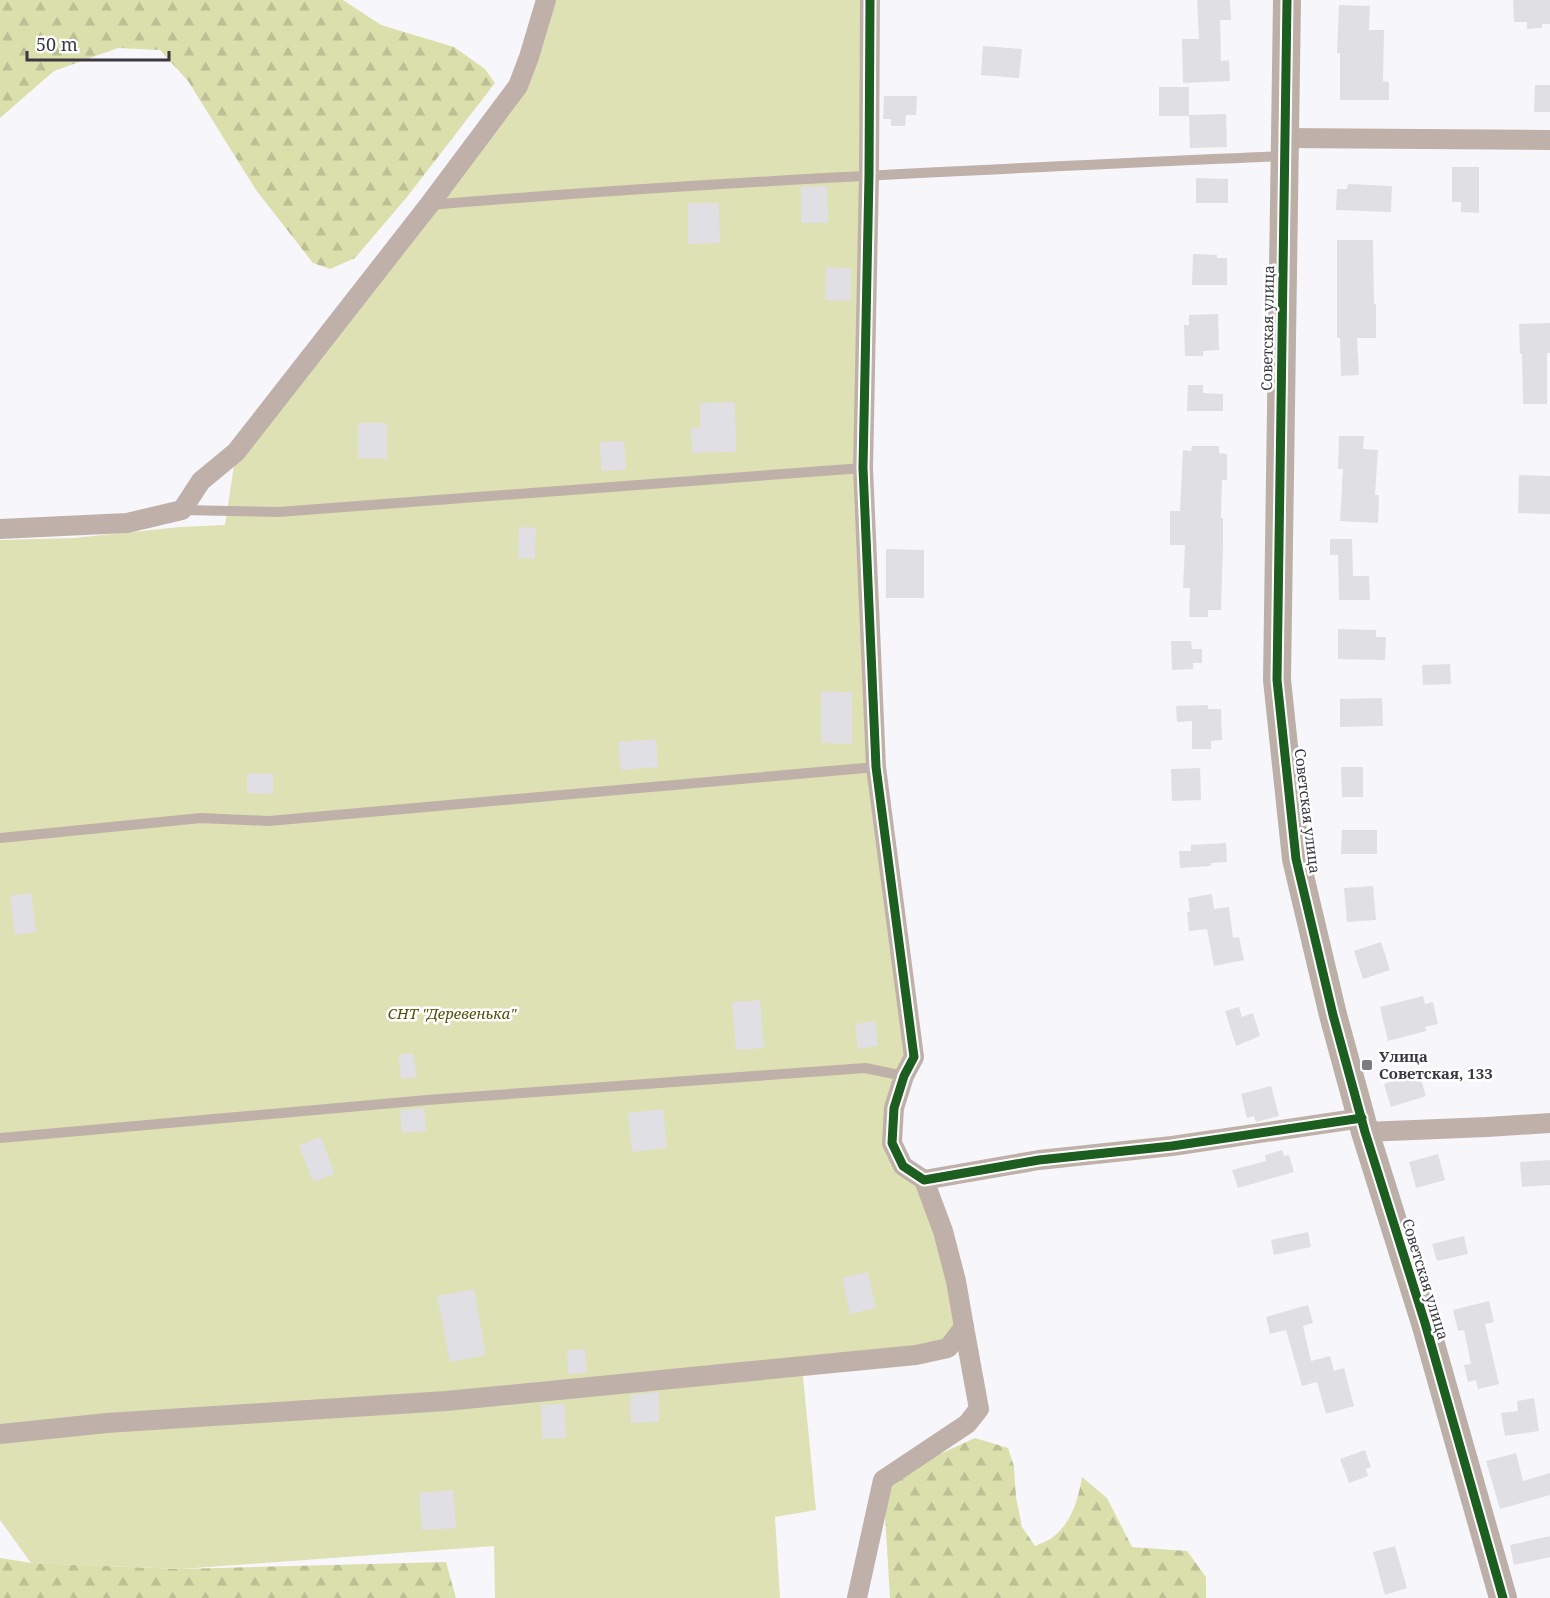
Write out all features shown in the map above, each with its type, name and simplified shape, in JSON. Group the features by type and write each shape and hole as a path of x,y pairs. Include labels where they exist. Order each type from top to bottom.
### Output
{"street":[{"path":"0,529 127,523 182,510 201,481 236,452 429,205 518,86 546,0"},
{"path":"857,1598 883,1480 967,1424 979,1409 956,1281 943,1231 924,1180 903,1166 892,1143 894,1108 904,1076 914,1057 876,767 864,468 870,0"},
{"name":"Советская улица","path":"1287,0 1277,680 1296,859 1333,1015 1363,1125 1425,1323 1503,1598"},
{"path":"1284,147 1550,140"},
{"path":"924,1180 1039,1160 1363,1125 1487,1127 1550,1123"},
{"path":"0,1434 108,1423 446,1401 916,1355 948,1348 964,1327"}],"lane":[{"path":"429,205 560,194 1284,147"},
{"path":"182,510 278,512 864,468"},
{"path":"0,838 201,818 269,821 876,767"},
{"path":"0,1138 427,1100 865,1068 904,1076"}],"green space":[{"path":"0,0 343,0 381,25 454,47 485,69 495,83 407,197 355,258 330,269 313,263 256,190 188,81 160,50 118,48 54,71 0,118"},
{"name":"СНТ \"Деревенька\"","path":"546,0 870,0 869,175 876,767 914,1057 892,1143 924,1180 964,1327 948,1348 802,1366 816,1510 775,1517 780,1598 495,1598 494,1546 181,1569 31,1563 0,1520 0,540 74,538 180,527 225,525 236,452 518,86"},
{"path":"975,1438 1008,1448 1014,1466 1016,1497 1022,1527 1035,1546 1051,1538 1065,1525 1076,1502 1082,1477 1107,1498 1132,1547 1187,1551 1206,1577 1206,1598 890,1598 883,1480"},
{"path":"0,1558 31,1563 180,1569 446,1562 456,1598 0,1598"}],"building":[{"path":"1197,0 1230,0 1231,20 1220,20 1221,61 1229,60 1230,81 1183,83 1182,39 1199,39"},
{"path":"1513,0 1550,0 1550,24 1542,24 1542,28 1527,29 1527,22 1514,22"},
{"path":"1339,5 1370,6 1369,30 1384,30 1383,81 1389,82 1389,100 1340,100 1340,53 1337,53"},
{"path":"983,46 1022,49 1019,78 981,75"},
{"path":"1535,85 1550,85 1550,112 1534,112"},
{"path":"1159,87 1189,87 1189,115 1226,114 1227,147 1190,148 1189,116 1159,116"},
{"path":"884,96 917,96 916,115 906,115 905,126 891,126 891,119 883,119"},
{"path":"1452,167 1479,167 1479,213 1461,212 1461,202 1452,202"},
{"path":"1196,178 1228,179 1228,203 1196,203"},
{"path":"1348,184 1392,186 1391,212 1336,210 1337,189 1347,189"},
{"path":"827,186 828,223 801,223 801,187"},
{"path":"688,203 719,203 720,243 688,244"},
{"path":"1337,240 1373,240 1376,338 1357,338 1359,375 1341,376 1340,338 1337,338"},
{"path":"1193,254 1217,255 1217,258 1227,258 1227,285 1192,285"},
{"path":"826,267 851,268 851,301 825,300"},
{"path":"1218,314 1219,350 1203,351 1203,356 1185,356 1184,325 1189,325 1189,315"},
{"path":"1550,323 1550,353 1547,353 1547,404 1523,404 1519,324"},
{"path":"1188,385 1203,385 1203,393 1223,394 1223,411 1187,411"},
{"path":"735,402 736,452 692,453 691,428 700,427 700,403"},
{"path":"358,423 387,423 387,459 358,458"},
{"path":"1339,436 1364,436 1363,449 1378,450 1375,495 1379,495 1378,523 1340,521 1343,469 1338,469"},
{"path":"624,441 626,470 601,471 600,442"},
{"path":"1192,446 1219,446 1219,453 1227,454 1227,480 1222,480 1221,610 1208,610 1208,617 1189,617 1190,588 1183,588 1185,545 1170,545 1170,511 1180,511 1183,450 1191,451"},
{"path":"1519,475 1550,476 1550,514 1518,513"},
{"path":"519,527 536,528 535,559 518,558"},
{"path":"1330,539 1352,539 1353,576 1369,576 1370,600 1339,600 1338,555 1330,555"},
{"path":"886,549 924,550 924,598 886,598"},
{"path":"1338,629 1376,630 1376,637 1386,637 1385,660 1338,659"},
{"path":"1171,641 1191,641 1192,649 1202,649 1202,663 1193,663 1193,669 1172,670"},
{"path":"1450,664 1451,684 1423,685 1422,665"},
{"path":"821,691 852,692 852,744 821,743"},
{"path":"1382,698 1383,726 1340,727 1340,699"},
{"path":"1208,705 1208,709 1221,709 1222,740 1211,741 1211,749 1192,749 1192,721 1177,722 1176,706"},
{"path":"656,739 658,767 621,770 618,742"},
{"path":"1341,767 1363,767 1363,797 1342,797"},
{"path":"1200,768 1201,800 1172,801 1171,769"},
{"path":"247,773 273,774 273,794 247,793"},
{"path":"1342,830 1377,830 1377,854 1341,854"},
{"path":"1226,843 1227,862 1211,863 1211,866 1180,868 1179,851 1191,851 1191,845"},
{"path":"1373,886 1376,920 1347,922 1344,888"},
{"path":"31,893 36,932 15,935 10,896"},
{"path":"1212,894 1214,909 1229,907 1233,938 1239,937 1244,960 1214,966 1207,929 1189,931 1188,898"},
{"path":"1381,942 1390,970 1363,979 1354,951"},
{"path":"1423,996 1425,1004 1433,1002 1438,1024 1425,1027 1426,1031 1388,1041 1380,1007"},
{"path":"760,1000 764,1048 736,1050 732,1002"},
{"path":"1239,1007 1242,1017 1253,1013 1260,1036 1236,1046 1225,1011"},
{"path":"875,1021 878,1046 858,1049 855,1024"},
{"path":"413,1053 417,1077 401,1079 398,1055"},
{"path":"1419,1073 1426,1096 1391,1107 1384,1084"},
{"path":"1271,1086 1279,1116 1256,1122 1254,1116 1247,1118 1241,1094"},
{"path":"424,1108 426,1131 402,1133 400,1110"},
{"path":"663,1109 667,1148 632,1152 628,1113"},
{"path":"321,1137 335,1174 313,1182 299,1145"},
{"path":"1282,1150 1284,1156 1289,1155 1294,1172 1238,1188 1232,1170 1266,1161 1265,1155"},
{"path":"1438,1154 1445,1180 1416,1188 1409,1162"},
{"path":"1550,1160 1550,1185 1522,1187 1520,1162"},
{"path":"1308,1232 1311,1247 1274,1255 1271,1240"},
{"path":"1464,1236 1468,1254 1437,1261 1432,1244"},
{"path":"868,1272 876,1308 850,1314 842,1278"},
{"path":"474,1289 486,1355 450,1362 437,1296"},
{"path":"1489,1301 1494,1322 1485,1324 1499,1384 1478,1389 1476,1380 1468,1382 1464,1365 1471,1364 1464,1330 1458,1331 1453,1310"},
{"path":"1308,1305 1313,1323 1303,1326 1311,1361 1330,1356 1334,1371 1344,1368 1354,1406 1326,1414 1317,1382 1302,1386 1286,1330 1270,1334 1266,1317"},
{"path":"585,1349 587,1373 568,1374 567,1350"},
{"path":"659,1392 659,1422 631,1423 630,1395"},
{"path":"1534,1398 1539,1431 1505,1436 1501,1413 1518,1411 1517,1401"},
{"path":"565,1404 566,1438 542,1439 541,1405"},
{"path":"1365,1450 1371,1467 1366,1469 1368,1476 1349,1483 1340,1459"},
{"path":"1516,1453 1523,1481 1550,1473 1550,1495 1500,1509 1486,1461"},
{"path":"453,1490 456,1528 422,1530 419,1493"},
{"path":"1550,1536 1550,1557 1514,1565 1510,1545"},
{"path":"1395,1546 1407,1588 1385,1595 1373,1552"}],"cycle path":[{"path":"870,0 863,468 876,767 914,1057 904,1076 894,1108 892,1143 903,1166 924,1180 1039,1160 1172,1146 1362,1118"},
{"path":"1287,0 1277,680 1296,859 1333,1015 1365,1132 1425,1323 1503,1598"}],"place":[{"name":"Улица Советская, 133","path":"1367,1065"}]}
